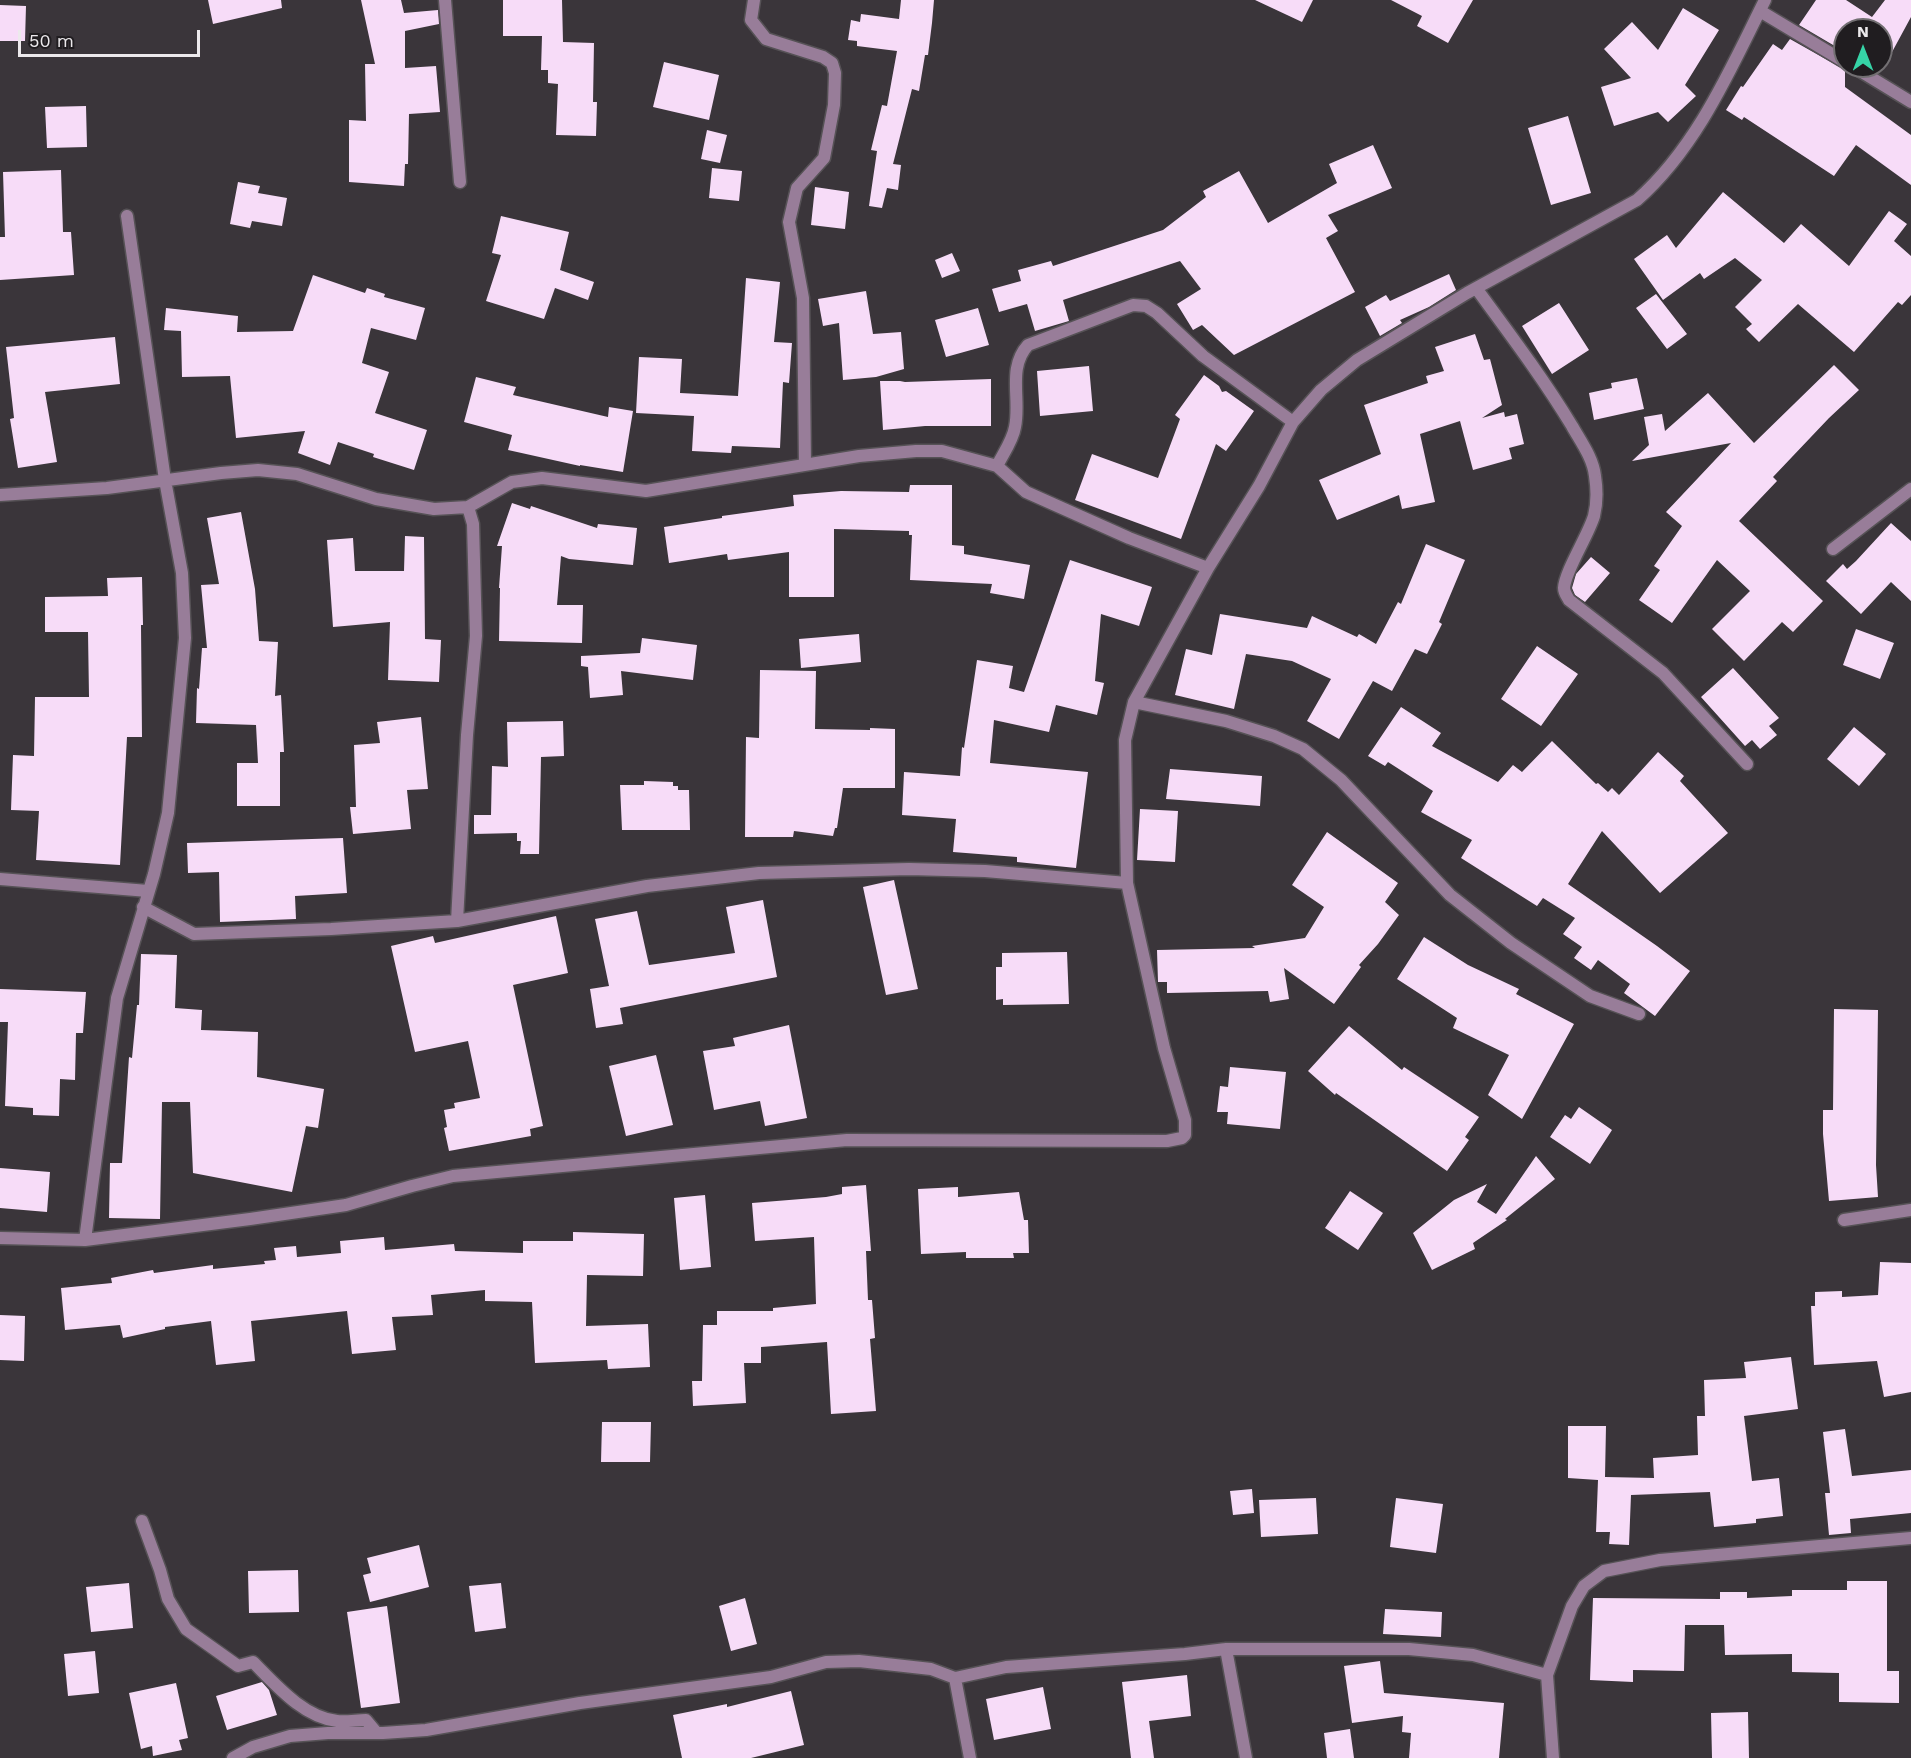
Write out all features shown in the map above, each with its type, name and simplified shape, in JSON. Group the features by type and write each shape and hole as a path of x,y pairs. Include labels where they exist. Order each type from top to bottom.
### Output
{"street":[{"path":"445,0 460,182"},
{"path":"754,0 751,20 766,39 824,57 832,63 835,73 834,105 824,158 797,188 789,222 803,298 806,464"},
{"path":"0,1238 86,1240 346,1204 453,1176 848,1140 1167,1141 1182,1138 1185,1135 1185,1120 1164,1048 1127,883 1125,740 1134,702 1208,568 1259,486 1293,422 1321,390 1357,360 1476,288 1637,200 1653,186 1687,143 1708,110 1762,5 1833,54"},
{"path":"1872,78 1911,102"},
{"path":"86,1240 117,998 144,907 168,813 185,638 182,573 165,480 128,216"},
{"path":"1476,288 1550,389 1588,454 1595,473 1597,491 1595,513 1567,576 1564,588 1569,600 1663,673 1747,764"},
{"path":"997,466 1015,428 1016,369 1020,354 1029,345 1133,305 1146,306 1157,313 1203,357 1293,422"},
{"path":"0,495 107,488 258,470 297,474 387,501 434,509 468,507 512,482 542,478 646,491 859,456 942,451 997,466 1026,492 1129,538 1208,568"},
{"path":"1833,549 1911,489"},
{"path":"457,921 467,735 476,636 473,525 468,507"},
{"path":"1134,702 1226,721 1274,736 1303,749 1341,780 1450,895 1502,936 1590,996 1639,1014"},
{"path":"144,907 194,934 457,921 647,886 759,873 909,869 985,871 1127,883"},
{"path":"0,879 148,891"},
{"path":"1844,1220 1911,1210"},
{"path":"142,1521 168,1599 186,1629 238,1666 253,1662 286,1695 309,1711 336,1721 366,1720 376,1732"},
{"path":"1553,1758 1547,1674 1572,1606 1584,1586 1604,1571 1660,1560 1911,1538"},
{"path":"232,1758 253,1748 290,1736 426,1730 580,1703 771,1677 826,1662 859,1661 931,1669 955,1678 1006,1667 1226,1649 1408,1649 1473,1655 1547,1674"},
{"path":"1226,1649 1246,1758"},
{"path":"955,1678 970,1758"}],"building":[{"path":"208,0 281,0 282,8 213,24"},
{"path":"361,0 401,0 404,13 438,10 439,24 405,31 405,68 436,66 440,112 409,114 408,164 405,164 404,186 349,182 349,120 366,121 365,64 375,64"},
{"path":"503,0 562,0 563,42 594,43 593,102 597,102 596,136 556,135 558,84 548,83 548,70 541,70 542,36 503,36"},
{"path":"901,0 934,0 928,55 925,55 919,91 912,89 893,164 901,165 898,190 887,188 882,208 869,206 877,151 871,150 882,105 887,106 897,51 857,46 857,41 848,40 851,20 860,22 861,14 899,19"},
{"path":"1255,0 1313,0 1302,22"},
{"path":"1391,0 1473,0 1448,43 1417,26 1422,16"},
{"path":"1816,0 1846,0 1872,17 1885,0 1911,0 1911,17 1893,50 1893,18 1833,18 1833,45 1799,25"},
{"path":"0,5 26,6 25,41 0,41"},
{"path":"1683,8 1719,30 1685,85 1696,96 1668,122 1658,112 1614,126 1601,87 1631,78 1604,49 1632,22 1658,50"},
{"path":"1790,39 1833,63 1833,78 1845,78 1845,87 1911,135 1911,185 1856,145 1834,176 1744,117 1742,120 1726,110 1773,44 1782,50"},
{"path":"664,62 719,75 709,120 653,107"},
{"path":"86,106 87,147 47,148 45,107"},
{"path":"1568,116 1591,193 1551,205 1528,128"},
{"path":"707,130 727,135 720,163 701,159"},
{"path":"1373,145 1392,188 1328,215 1338,231 1326,238 1355,292 1234,355 1202,325 1193,330 1177,304 1201,289 1180,261 1063,300 1069,321 1035,331 1027,304 999,312 992,289 1021,281 1018,270 1051,261 1053,266 1163,230 1206,197 1203,191 1239,171 1268,223 1337,183 1329,164"},
{"path":"712,168 742,171 739,201 709,198"},
{"path":"61,170 63,232 71,232 74,275 0,280 0,237 5,237 3,172"},
{"path":"238,182 260,186 258,193 287,198 282,226 252,221 250,228 230,224"},
{"path":"815,187 849,192 845,229 811,225"},
{"path":"1723,192 1784,243 1801,224 1849,266 1889,211 1907,224 1894,241 1911,256 1911,295 1902,305 1898,302 1854,352 1798,304 1759,342 1746,329 1752,324 1735,307 1762,280 1735,258 1704,279 1700,273 1663,300 1634,259 1667,235 1676,248"},
{"path":"501,216 569,232 560,270 594,282 588,300 555,288 544,319 486,301 501,255 492,253"},
{"path":"952,253 960,271 942,278 935,260"},
{"path":"1449,274 1456,290 1429,307 1400,320 1402,323 1380,336 1365,307 1386,295 1390,301"},
{"path":"313,275 365,293 367,288 385,294 384,297 425,308 416,340 371,328 362,363 389,372 375,413 427,430 414,470 373,457 374,454 338,442 330,465 298,453 305,431 236,438 230,376 182,377 181,331 164,330 166,308 238,316 237,332 293,331"},
{"path":"746,278 780,282 774,342 792,343 789,383 783,382 780,448 732,446 731,453 692,451 694,416 636,413 639,357 682,359 680,393 738,396"},
{"path":"866,291 873,334 901,332 904,369 876,377 843,380 839,323 823,326 818,299"},
{"path":"1656,294 1687,334 1667,349 1636,308"},
{"path":"1559,303 1589,350 1552,374 1522,326"},
{"path":"978,308 989,345 946,357 935,320"},
{"path":"1475,334 1484,360 1490,359 1502,405 1482,418 1504,412 1505,417 1517,414 1524,444 1509,448 1512,459 1473,470 1460,421 1420,434 1435,502 1402,509 1399,495 1337,520 1319,480 1381,454 1364,405 1428,383 1426,376 1444,371 1435,347"},
{"path":"115,337 120,384 45,392 57,462 18,468 10,419 14,418 6,347"},
{"path":"1834,365 1859,390 1773,477 1777,481 1739,521 1823,601 1793,632 1782,622 1744,661 1712,629 1750,591 1717,560 1672,623 1639,600 1660,570 1654,566 1682,526 1666,512 1731,443 1632,461 1649,445 1644,417 1662,414 1665,431 1708,393 1754,443"},
{"path":"1089,366 1093,411 1040,416 1037,371"},
{"path":"1204,375 1219,386 1222,392 1226,391 1254,411 1226,451 1216,444 1181,539 1075,500 1092,454 1158,478 1180,419 1175,415"},
{"path":"476,377 516,387 513,395 608,417 609,407 633,411 623,472 580,466 508,450 512,435 464,422"},
{"path":"1637,378 1644,409 1594,420 1589,393 1612,388 1611,383"},
{"path":"991,379 991,426 925,426 883,430 880,381"},
{"path":"910,485 952,485 952,545 964,546 964,554 1030,565 1024,599 990,593 992,584 910,580 912,535 909,535 909,531 834,529 834,597 789,597 789,552 728,560 727,554 669,563 664,527 794,506 793,495 841,491 909,492"},
{"path":"512,503 530,509 531,506 597,528 598,524 637,528 633,565 569,559 561,556 557,605 583,605 582,643 499,641 502,546 497,546"},
{"path":"241,512 255,589 259,641 278,642 275,696 281,695 284,752 280,752 280,806 237,806 237,763 258,763 256,725 196,723 202,648 207,648 201,585 219,584 207,518"},
{"path":"1891,523 1911,541 1911,601 1891,582 1861,614 1826,581 1843,564 1847,569 1856,561"},
{"path":"405,536 424,537 425,639 441,640 439,682 388,680 390,622 333,627 327,540 353,538 355,571 404,571"},
{"path":"1426,544 1465,560 1439,622 1442,624 1427,654 1415,649 1392,691 1373,681 1339,739 1307,721 1331,679 1292,661 1246,654 1234,709 1175,695 1186,649 1212,655 1220,614 1307,628 1312,616 1357,637 1359,634 1376,644 1398,602 1401,604"},
{"path":"1591,557 1610,573 1585,602 1575,595 1572,588 1576,574"},
{"path":"1070,560 1152,587 1139,626 1101,614 1095,681 1104,683 1097,715 1056,705 1049,732 994,720 990,763 1088,772 1076,868 1017,862 1017,857 953,852 956,819 902,815 904,772 960,776 962,747 964,748 977,660 1013,666 1009,688 1024,692"},
{"path":"142,577 142,737 127,737 120,865 36,860 39,811 11,810 13,755 34,756 35,697 89,697 88,632 45,632 45,597 108,596 107,578"},
{"path":"1856,629 1894,643 1880,679 1843,665"},
{"path":"859,634 861,662 801,668 799,639"},
{"path":"642,638 697,645 693,680 621,671 623,695 590,698 588,667 581,666 581,656 640,653"},
{"path":"1537,646 1578,674 1541,726 1501,699"},
{"path":"1733,668 1779,718 1769,726 1777,735 1760,749 1752,740 1745,746 1701,697"},
{"path":"760,670 816,671 815,729 895,729 895,788 843,788 837,828 833,836 794,831 793,837 745,837 746,737 759,738"},
{"path":"1401,707 1441,733 1432,746 1498,782 1513,765 1522,772 1552,741 1596,784 1598,783 1608,792 1612,788 1619,795 1658,752 1684,776 1680,781 1728,833 1660,893 1602,831 1568,884 1690,971 1655,1016 1624,993 1630,984 1598,960 1591,970 1574,958 1582,947 1563,934 1575,918 1543,898 1537,906 1461,858 1472,840 1421,812 1433,791 1388,762 1385,766 1368,756"},
{"path":"421,717 428,789 407,790 411,829 353,834 350,807 356,807 354,745 380,743 377,722"},
{"path":"563,721 564,756 541,757 539,854 520,854 521,841 517,841 517,833 474,834 474,815 491,815 492,766 508,767 507,722"},
{"path":"1854,727 1886,754 1859,786 1827,759"},
{"path":"1170,769 1262,776 1260,806 1166,799"},
{"path":"644,781 673,782 673,786 678,786 678,790 689,790 690,830 622,830 620,785 644,785"},
{"path":"1140,809 1178,811 1175,862 1137,860"},
{"path":"1327,832 1398,883 1385,902 1399,915 1359,965 1361,967 1334,1004 1284,968 1289,999 1270,1002 1268,991 1167,993 1167,982 1158,982 1157,950 1255,948 1252,946 1305,938 1324,907 1292,885"},
{"path":"343,838 347,893 295,896 296,919 220,922 219,872 188,873 187,843"},
{"path":"894,880 918,989 886,995 863,887"},
{"path":"763,900 777,977 620,1008 623,1024 596,1028 590,989 609,986 595,919 637,911 649,965 735,953 726,907"},
{"path":"556,916 568,973 513,985 543,1126 530,1129 531,1136 449,1151 444,1128 447,1127 444,1110 455,1108 454,1103 480,1098 468,1041 415,1052 391,946 433,936 435,943"},
{"path":"1424,937 1468,965 1519,989 1516,994 1574,1024 1522,1119 1488,1095 1509,1055 1453,1028 1457,1018 1397,979"},
{"path":"1067,952 1069,1004 1003,1005 1003,999 996,1000 996,967 1002,967 1002,953"},
{"path":"141,954 177,955 175,1008 202,1010 201,1030 258,1032 257,1077 324,1089 318,1128 306,1126 292,1192 193,1173 190,1102 162,1102 160,1219 109,1218 110,1163 122,1163 129,1057 132,1058 137,1005 139,1005"},
{"path":"0,989 86,992 83,1033 76,1033 75,1080 60,1079 59,1116 33,1115 33,1108 5,1106 8,1022 0,1022"},
{"path":"1834,1009 1878,1010 1876,1165 1878,1197 1829,1201 1823,1110 1833,1110"},
{"path":"789,1025 807,1118 765,1126 760,1101 714,1110 703,1051 735,1046 733,1038"},
{"path":"1349,1026 1402,1070 1404,1067 1479,1117 1465,1137 1469,1140 1447,1171 1336,1093 1335,1095 1308,1071"},
{"path":"656,1055 673,1125 626,1136 609,1066"},
{"path":"1230,1067 1286,1072 1280,1129 1227,1124 1228,1112 1217,1112 1220,1086 1228,1087"},
{"path":"1579,1107 1612,1130 1590,1164 1550,1137 1565,1115 1571,1119"},
{"path":"1536,1156 1555,1179 1505,1219 1507,1220 1473,1243 1475,1249 1432,1270 1413,1233 1454,1200 1487,1184 1477,1202 1496,1214"},
{"path":"0,1168 50,1172 47,1212 0,1208"},
{"path":"866,1185 871,1251 866,1251 868,1300 872,1300 875,1338 870,1339 876,1411 831,1414 827,1342 761,1347 761,1363 744,1363 746,1403 693,1406 692,1381 702,1381 703,1325 717,1325 717,1311 773,1311 773,1308 816,1304 814,1237 755,1241 752,1203 826,1197 842,1194 842,1187"},
{"path":"958,1187 958,1197 1019,1192 1024,1220 1028,1220 1029,1253 1013,1253 1014,1258 966,1258 966,1252 921,1254 918,1189"},
{"path":"1350,1191 1383,1213 1358,1250 1325,1228"},
{"path":"705,1195 711,1267 680,1270 674,1198"},
{"path":"573,1232 644,1234 643,1276 587,1275 586,1326 648,1324 650,1367 608,1369 607,1360 535,1363 532,1302 485,1301 485,1290 431,1295 433,1315 392,1317 396,1350 352,1354 347,1311 251,1321 255,1361 216,1365 211,1321 165,1327 165,1329 123,1338 120,1325 65,1330 61,1288 112,1283 111,1278 153,1270 154,1273 213,1265 213,1269 265,1264 264,1261 276,1260 274,1248 296,1246 297,1257 341,1253 340,1241 384,1237 385,1250 454,1244 455,1251 523,1253 523,1241 573,1241"},
{"path":"1880,1262 1911,1263 1911,1392 1884,1397 1877,1361 1814,1365 1811,1306 1815,1306 1815,1292 1842,1291 1842,1297 1878,1295"},
{"path":"0,1315 25,1316 24,1361 0,1360"},
{"path":"1791,1357 1798,1409 1744,1416 1752,1481 1779,1478 1783,1516 1756,1519 1756,1523 1714,1527 1710,1492 1631,1495 1629,1545 1609,1544 1610,1532 1596,1532 1598,1480 1568,1478 1568,1426 1606,1426 1605,1477 1654,1478 1653,1458 1698,1455 1697,1416 1705,1416 1704,1380 1746,1378 1744,1362"},
{"path":"602,1422 651,1422 650,1462 601,1462"},
{"path":"1845,1429 1852,1476 1911,1470 1911,1513 1850,1519 1851,1533 1829,1535 1825,1493 1830,1493 1823,1432"},
{"path":"1252,1489 1254,1513 1233,1515 1230,1491"},
{"path":"1316,1498 1318,1534 1261,1537 1259,1500"},
{"path":"1396,1498 1443,1504 1436,1553 1390,1547"},
{"path":"419,1545 429,1587 370,1602 363,1575 371,1573 367,1558"},
{"path":"298,1570 299,1612 249,1613 248,1571"},
{"path":"1847,1581 1887,1581 1887,1671 1899,1671 1899,1703 1839,1702 1839,1673 1792,1672 1792,1654 1725,1655 1724,1625 1685,1625 1684,1671 1633,1670 1633,1682 1590,1680 1593,1598 1720,1599 1720,1592 1747,1592 1747,1598 1792,1596 1792,1590 1847,1590"},
{"path":"129,1583 133,1628 91,1632 86,1587"},
{"path":"501,1583 506,1628 475,1632 469,1586"},
{"path":"745,1598 757,1644 731,1651 719,1606"},
{"path":"387,1606 400,1703 361,1708 347,1612"},
{"path":"1385,1609 1442,1612 1441,1637 1383,1634"},
{"path":"95,1651 99,1693 68,1696 64,1654"},
{"path":"1380,1661 1384,1693 1504,1703 1499,1758 1409,1758 1411,1733 1402,1732 1403,1716 1352,1723 1344,1666"},
{"path":"1187,1675 1191,1716 1149,1721 1154,1758 1131,1758 1122,1682"},
{"path":"262,1682 269,1690 277,1715 227,1730 216,1696"},
{"path":"176,1683 188,1738 179,1740 182,1750 153,1756 152,1746 141,1749 129,1693"},
{"path":"1043,1687 1051,1729 994,1740 986,1699"},
{"path":"791,1691 804,1745 751,1758 682,1758 673,1715 727,1704 727,1707"},
{"path":"1748,1712 1749,1758 1712,1758 1711,1713"},
{"path":"1350,1729 1354,1758 1327,1758 1324,1733"}]}
